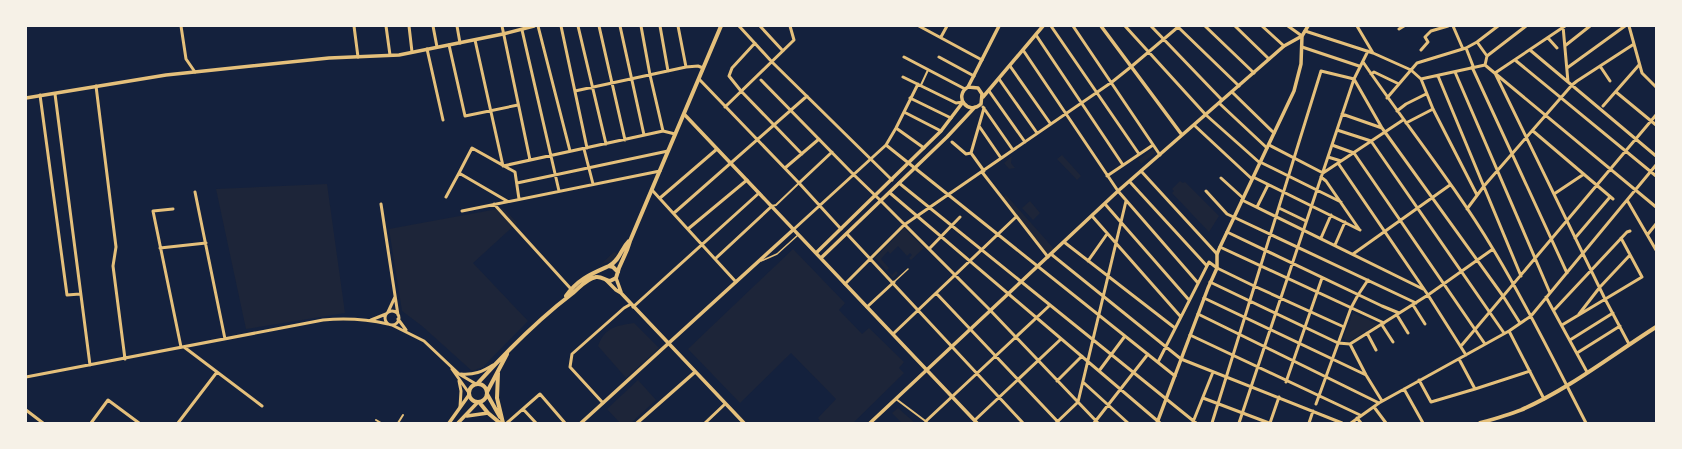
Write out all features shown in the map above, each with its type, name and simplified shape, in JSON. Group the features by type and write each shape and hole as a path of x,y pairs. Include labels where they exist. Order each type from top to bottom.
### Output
{"main road":[{"path":"502,423 488,413 478,402 472,399 469,394 472,387 564,299 588,280 595,277 600,277 612,281 616,278 630,241 721,26"},
{"path":"564,299 571,289 585,276 604,269 616,262 630,241"},
{"path":"609,266 615,268 618,272"},
{"path":"604,269 603,276 606,280"},
{"path":"1480,423 1521,410 1544,399 1656,327"},
{"path":"478,402 484,400 508,352"},
{"path":"498,373 497,398 502,423"},
{"path":"476,384 483,385 502,423"}],"street":[{"path":"182,26 186,59 195,72"},
{"path":"354,26 358,57"},
{"path":"386,26 390,55"},
{"path":"409,26 412,52"},
{"path":"433,26 437,47"},
{"path":"457,26 460,43"},
{"path":"502,26 530,160"},
{"path":"26,98 96,86 195,72 329,58 390,55 412,52 522,30 534,26"},
{"path":"538,26 570,152"},
{"path":"561,26 588,168 593,184"},
{"path":"578,26 606,144"},
{"path":"599,26 625,140"},
{"path":"620,26 644,135"},
{"path":"641,26 650,75 663,131"},
{"path":"660,26 668,71"},
{"path":"678,26 686,67"},
{"path":"739,26 772,62 892,180"},
{"path":"760,26 783,50"},
{"path":"725,107 794,40 790,26"},
{"path":"919,26 982,60"},
{"path":"941,37 947,26"},
{"path":"816,253 941,131 962,102 962,95 974,76 999,26"},
{"path":"821,258 947,138 975,108 981,104 983,97 1042,26"},
{"path":"1052,26 1139,154"},
{"path":"1073,26 1160,155"},
{"path":"1101,26 1132,66 1182,136"},
{"path":"1125,26 1206,115 1260,163 1341,202"},
{"path":"1151,26 1221,102 1268,146 1323,173"},
{"path":"845,284 904,225 983,172 1050,123 1112,82 1149,52 1177,26 1239,86"},
{"path":"1204,26 1254,73"},
{"path":"1235,26 1269,59"},
{"path":"1262,26 1284,46"},
{"path":"1288,26 1302,36"},
{"path":"870,423 1118,191 1284,46 1302,36 1308,26"},
{"path":"1357,26 1373,53"},
{"path":"1399,29 1404,26"},
{"path":"1428,26 1431,31"},
{"path":"1421,50 1428,42 1425,37 1431,31 1448,26"},
{"path":"1453,26 1473,66 1567,273"},
{"path":"1387,98 1418,63 1464,49 1477,42 1498,26"},
{"path":"1487,56 1526,26"},
{"path":"1564,26 1568,82"},
{"path":"1495,73 1564,26"},
{"path":"1566,45 1590,26"},
{"path":"1567,68 1625,26"},
{"path":"1629,26 1645,78 1656,87"},
{"path":"522,30 559,191"},
{"path":"1305,31 1373,53 1411,70 1421,79 1433,109 1477,195"},
{"path":"1036,35 1123,165"},
{"path":"890,193 1158,422 1210,282 1217,268 1217,254 1294,91 1302,64 1302,36"},
{"path":"1548,38 1557,48"},
{"path":"475,40 503,166"},
{"path":"1477,42 1487,56 1486,65"},
{"path":"755,43 732,68 729,76 741,91 802,154"},
{"path":"1467,209 1497,170 1577,80 1634,44"},
{"path":"449,45 466,116 518,105"},
{"path":"1302,47 1359,66"},
{"path":"427,49 443,120"},
{"path":"1023,50 1118,191 1198,283"},
{"path":"1530,50 1656,156"},
{"path":"1239,423 1286,278 1312,207 1354,79 1359,66 1363,62 1368,51"},
{"path":"904,57 967,88 978,88 983,97"},
{"path":"939,57 974,76"},
{"path":"1514,60 1656,176"},
{"path":"1363,62 1387,98 1450,184 1493,249 1531,316 1586,423"},
{"path":"1421,79 1455,72 1473,66 1486,65 1656,207"},
{"path":"1603,106 1640,65"},
{"path":"574,91 686,67 698,66 703,68"},
{"path":"1010,66 1050,123"},
{"path":"1600,66 1610,81"},
{"path":"581,423 886,145 910,98 929,69"},
{"path":"1212,423 1321,71 1354,79 1382,128 1503,296 1520,323"},
{"path":"1371,74 1374,72 1400,84"},
{"path":"1455,72 1550,293"},
{"path":"1495,73 1605,299 1629,344"},
{"path":"1438,76 1521,276"},
{"path":"903,77 956,103 962,102 968,107 975,108"},
{"path":"699,79 800,183 841,229"},
{"path":"999,79 1036,133"},
{"path":"761,80 990,310 1096,422 1148,354"},
{"path":"96,86 116,247 113,266 125,358"},
{"path":"989,91 1025,142"},
{"path":"1232,92 1274,133"},
{"path":"1616,92 1656,125"},
{"path":"55,94 90,365"},
{"path":"1397,111 1406,104 1426,94"},
{"path":"40,95 67,295 80,294"},
{"path":"674,213 807,96"},
{"path":"910,98 951,118"},
{"path":"981,104 1013,150"},
{"path":"970,153 984,108"},
{"path":"1406,124 1433,109"},
{"path":"904,112 941,131"},
{"path":"684,114 976,422 1061,339"},
{"path":"1342,114 1382,128"},
{"path":"1461,346 1656,115"},
{"path":"1323,173 1403,120"},
{"path":"1194,125 1252,178 1284,192 1360,230 1326,181 1321,177"},
{"path":"979,126 1001,158"},
{"path":"896,128 924,148"},
{"path":"1337,130 1371,141 1504,333"},
{"path":"503,166 663,131 675,134"},
{"path":"1533,131 1611,198 1575,238"},
{"path":"785,168 819,139"},
{"path":"952,142 966,154 970,153"},
{"path":"886,145 1175,376"},
{"path":"1108,176 1153,145"},
{"path":"1332,145 1354,153 1485,344"},
{"path":"446,197 472,148 515,172 518,183 519,199"},
{"path":"660,198 717,149"},
{"path":"518,183 668,151"},
{"path":"715,259 772,206 776,205 832,152"},
{"path":"970,153 1016,217 1049,256 1104,296 1181,359 1342,423"},
{"path":"1328,157 1339,162 1428,295 1466,355"},
{"path":"1352,423 1381,402 1510,330 1531,316 1656,165"},
{"path":"462,211 660,171"},
{"path":"1142,171 1217,254"},
{"path":"458,173 507,201"},
{"path":"1554,194 1584,174"},
{"path":"1221,178 1242,199 1424,289"},
{"path":"688,229 747,180"},
{"path":"1130,182 1206,266"},
{"path":"899,183 1194,422 1213,372"},
{"path":"1353,254 1450,184"},
{"path":"1257,207 1268,185"},
{"path":"652,190 736,282"},
{"path":"1206,191 1227,214 1368,280 1414,304 1425,324"},
{"path":"195,192 225,339"},
{"path":"603,403 570,367 572,354 624,308 632,305 702,245 759,193"},
{"path":"1627,200 1656,250"},
{"path":"936,293 1058,422 1078,402 1084,383 1126,201"},
{"path":"381,204 398,319 407,332"},
{"path":"494,204 571,289"},
{"path":"1105,204 1189,300"},
{"path":"1279,208 1306,221"},
{"path":"173,209 153,211 183,347 192,352 262,406"},
{"path":"1321,238 1331,215"},
{"path":"1092,216 1181,317"},
{"path":"929,249 960,217"},
{"path":"893,334 1016,217"},
{"path":"1334,245 1345,222"},
{"path":"1648,234 1656,224"},
{"path":"1554,310 1592,271 1621,238 1630,231"},
{"path":"1227,232 1398,314 1408,334"},
{"path":"847,234 894,282 1023,423"},
{"path":"1088,261 1107,234"},
{"path":"1562,325 1642,277 1621,238"},
{"path":"1064,242 1175,328"},
{"path":"160,248 206,243"},
{"path":"1220,247 1383,324 1393,342"},
{"path":"1210,282 1338,343 1350,344 1428,295 1493,249"},
{"path":"1578,316 1600,287 1630,255"},
{"path":"1158,362 1209,262 1217,268 1254,286 1344,327"},
{"path":"616,278 621,293"},
{"path":"1286,382 1322,278"},
{"path":"606,280 621,293 744,423"},
{"path":"1316,404 1351,308 1368,280"},
{"path":"867,307 894,282"},
{"path":"388,324 385,320 395,297"},
{"path":"1546,297 1587,372"},
{"path":"1204,298 1366,375"},
{"path":"896,399 927,422 1049,306"},
{"path":"371,320 394,311 398,315"},
{"path":"1570,340 1613,313"},
{"path":"1198,314 1326,377 1381,402"},
{"path":"26,377 323,320 341,318 371,320 392,324 428,345 459,374 476,384"},
{"path":"392,324 396,323 398,319"},
{"path":"1577,353 1620,326"},
{"path":"1510,330 1544,399"},
{"path":"1367,334 1376,350"},
{"path":"1190,335 1359,417 1361,423"},
{"path":"1099,371 1125,336"},
{"path":"192,352 196,344"},
{"path":"1350,344 1381,402"},
{"path":"189,346 192,352"},
{"path":"1057,381 1082,356"},
{"path":"1459,359 1475,389"},
{"path":"459,374 471,375 482,372 496,363"},
{"path":"449,423 469,394 450,366"},
{"path":"1419,380 1431,402 1530,371"},
{"path":"178,423 217,372"},
{"path":"637,423 695,372"},
{"path":"458,379 461,391 460,407"},
{"path":"1084,383 1128,423"},
{"path":"1404,389 1422,423"},
{"path":"507,423 540,394 565,423"},
{"path":"1203,398 1270,423 1279,397"},
{"path":"91,423 108,400 139,423"},
{"path":"458,423 478,402"},
{"path":"705,423 725,404"},
{"path":"1374,407 1386,423"},
{"path":"524,409 536,423"},
{"path":"26,410 38,422 43,423"},
{"path":"1309,423 1313,411"},
{"path":"466,416 488,413"},
{"path":"398,423 403,415"},
{"path":"376,420 381,423"}],"lane":[{"path":"758,263 777,254 799,235"},
{"path":"894,282 908,269"}],"shaded area":[{"path":"1153,149 1155,153 1141,164 1138,160"},
{"path":"1062,155 1081,176 1077,180 1057,159"},
{"path":"1012,156 1011,163 1015,168 1009,169 1004,163"},
{"path":"1180,181 1183,183 1185,182 1219,216 1209,232 1172,193 1174,191 1172,189"},
{"path":"327,184 345,313 246,329 216,189"},
{"path":"1006,195 1055,250 1048,257 1001,198"},
{"path":"1030,201 1040,213 1033,220 1022,208"},
{"path":"503,208 517,223 473,263 528,321 483,367 472,371 422,326 402,311 389,229"},
{"path":"1283,211 1305,222 1303,228 1280,217"},
{"path":"904,228 924,248 911,260 909,258 912,255 910,253 907,256 898,246 890,254 888,251 881,259 889,268 887,270 892,275 896,271 898,273 893,278 875,258"},
{"path":"793,249 845,303 839,310 862,334 869,328 904,362 899,368 904,373 853,423 818,423 820,421 818,418 836,399 791,353 740,403 688,349"},
{"path":"614,252 619,254 612,262 604,263 595,270"},
{"path":"1353,313 1378,324 1348,342 1343,338"},
{"path":"634,323 659,348 626,378 598,346 604,335 612,328"},
{"path":"638,380 656,400 631,423 620,423 607,409"},
{"path":"898,408 915,423 902,423 892,413"}]}
